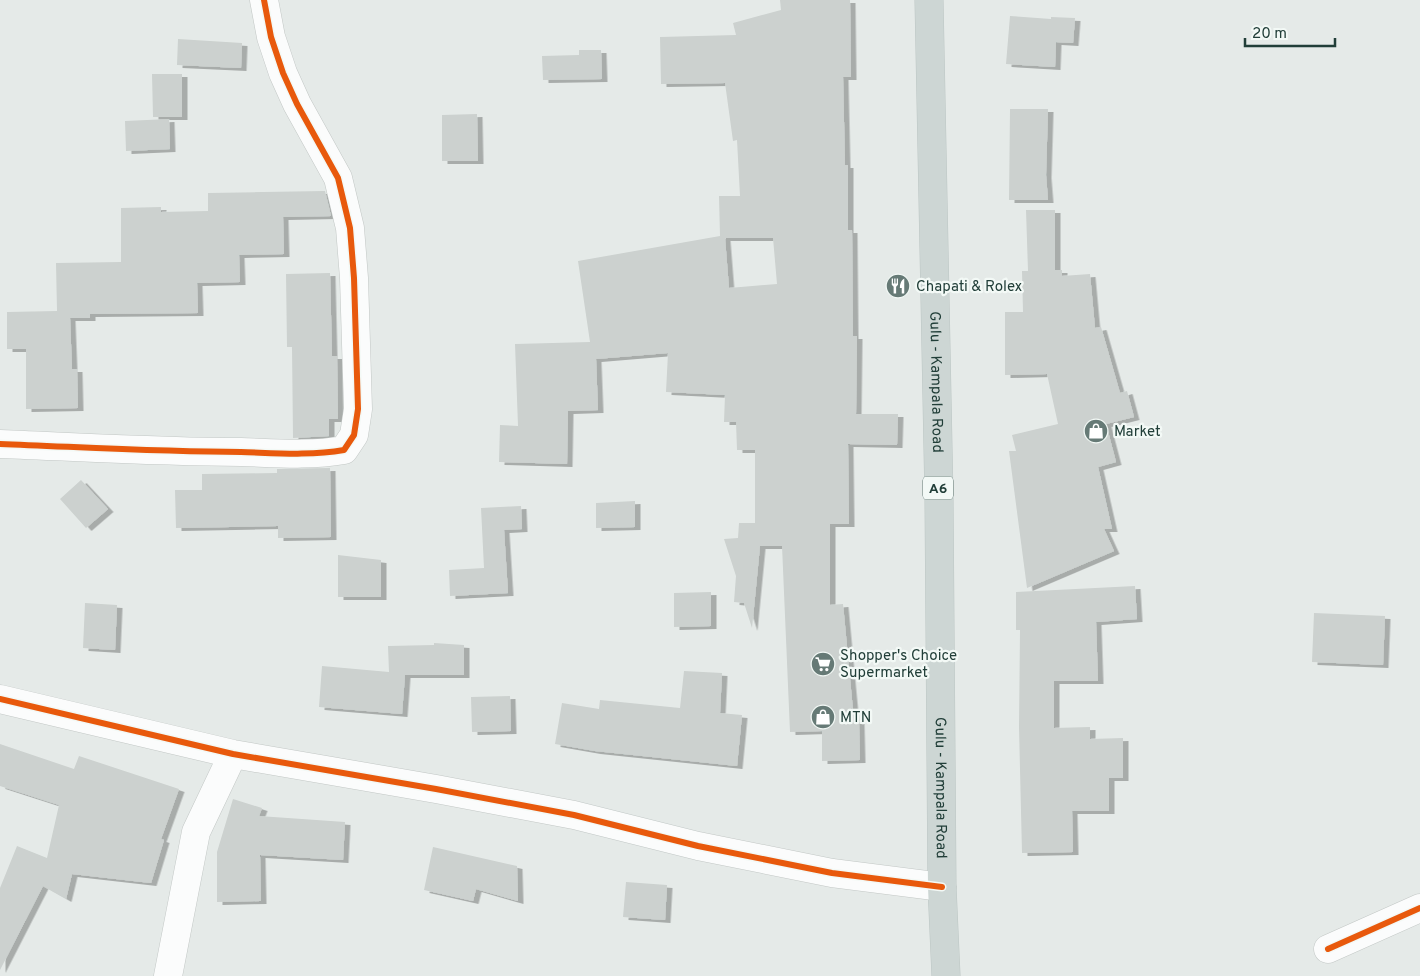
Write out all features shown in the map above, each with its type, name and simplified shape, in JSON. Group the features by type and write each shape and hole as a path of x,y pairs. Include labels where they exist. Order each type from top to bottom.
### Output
{"main road":[{"name":"Gulu - Kampala Road","path":"928,0 939,498 942,887 946,976"}],"street":[{"path":"0,444 182,452 302,454 344,450 354,435 358,409 354,278 350,228 338,178 297,104 283,73 265,14 264,0"},
{"path":"0,699 233,754 564,813 698,846 832,873 942,887"},
{"path":"168,976 196,832 233,754"},
{"path":"1328,949 1420,908"}],"building":[{"path":"780,0 850,0 851,77 843,77 845,165 848,165 848,230 852,230 853,336 857,336 856,414 898,414 897,445 848,444 849,524 830,524 830,605 843,604 854,721 859,721 860,760 822,761 822,731 790,732 782,546 760,546 752,628 744,603 734,602 736,576 724,539 738,538 739,523 755,523 755,450 737,450 736,422 724,422 725,395 666,392 668,353 596,359 598,410 568,411 567,464 499,462 500,425 518,426 515,344 590,342 578,261 720,236 719,196 740,196 737,140 733,141 725,83 661,84 660,37 736,35 733,23 781,10","holes":["725,238 773,238 777,284 729,288"]},
{"path":"1010,16 1051,19 1051,17 1075,18 1073,43 1056,42 1055,67 1006,64"},
{"path":"178,39 242,43 241,68 177,65"},
{"path":"579,50 601,50 602,79 543,80 542,56 579,55"},
{"path":"152,74 182,74 182,117 153,117"},
{"path":"1010,109 1048,109 1046,175 1048,200 1009,200"},
{"path":"477,114 478,161 442,161 442,115"},
{"path":"169,119 170,149 126,151 125,121"},
{"path":"325,191 331,216 283,217 284,254 239,255 240,282 197,283 198,313 90,314 90,318 70,318 72,369 77,369 78,408 26,409 26,349 7,349 7,312 57,311 56,263 121,262 121,208 161,207 161,212 208,211 208,193"},
{"path":"1026,210 1055,210 1055,270 1062,270 1062,276 1090,274 1095,328 1101,327 1120,393 1127,391 1134,417 1106,424 1116,462 1098,467 1112,529 1104,529 1114,551 1027,588 1009,451 1016,451 1012,435 1058,424 1047,374 1005,375 1005,312 1023,312 1022,271 1028,271"},
{"path":"330,273 332,356 337,356 338,419 329,419 329,436 293,438 292,347 287,347 286,274"},
{"path":"330,468 331,537 278,538 278,526 176,528 175,490 202,490 202,474 277,473 277,469"},
{"path":"81,480 108,509 86,528 60,499"},
{"path":"635,501 635,527 596,528 596,503"},
{"path":"521,506 522,529 504,530 508,593 450,596 449,570 484,568 481,508"},
{"path":"338,555 381,560 381,597 338,597"},
{"path":"1135,586 1137,619 1096,622 1098,681 1054,681 1054,728 1090,727 1090,739 1123,738 1123,778 1109,778 1109,811 1072,811 1073,852 1022,853 1019,727 1020,630 1016,630 1016,592"},
{"path":"711,592 711,626 674,627 674,593"},
{"path":"85,603 117,605 115,650 83,648"},
{"path":"1314,613 1385,616 1383,665 1312,662"},
{"path":"434,643 464,645 464,675 405,675 402,714 319,707 322,666 389,672 388,646 434,645"},
{"path":"684,671 722,673 720,713 742,715 737,766 595,751 555,744 562,703 599,709 600,700 680,708"},
{"path":"510,696 511,731 472,732 471,697"},
{"path":"0,744 74,769 79,756 179,789 161,839 164,840 151,883 72,874 66,899 43,886 0,970 0,888 17,846 47,858 59,805 0,786"},
{"path":"233,799 262,808 259,816 345,822 343,860 260,855 261,901 217,902 217,852"},
{"path":"433,847 517,866 518,901 476,889 473,901 424,890"},
{"path":"626,882 667,885 665,920 623,917"}],"cycle path":[{"path":"0,444 305,454 344,450 354,435 358,409 354,278 350,228 338,178 297,104 283,73 271,37 264,0"},
{"path":"0,699 233,754 574,815 698,846 832,873 942,887"},
{"path":"1328,949 1420,908"}],"place":[{"name":"Chapati & Rolex","path":"898,286"},
{"name":"Market","path":"1096,431"},
{"name":"Shopper's Choice Supermarket","path":"823,664"},
{"name":"MTN","path":"823,717"}]}
